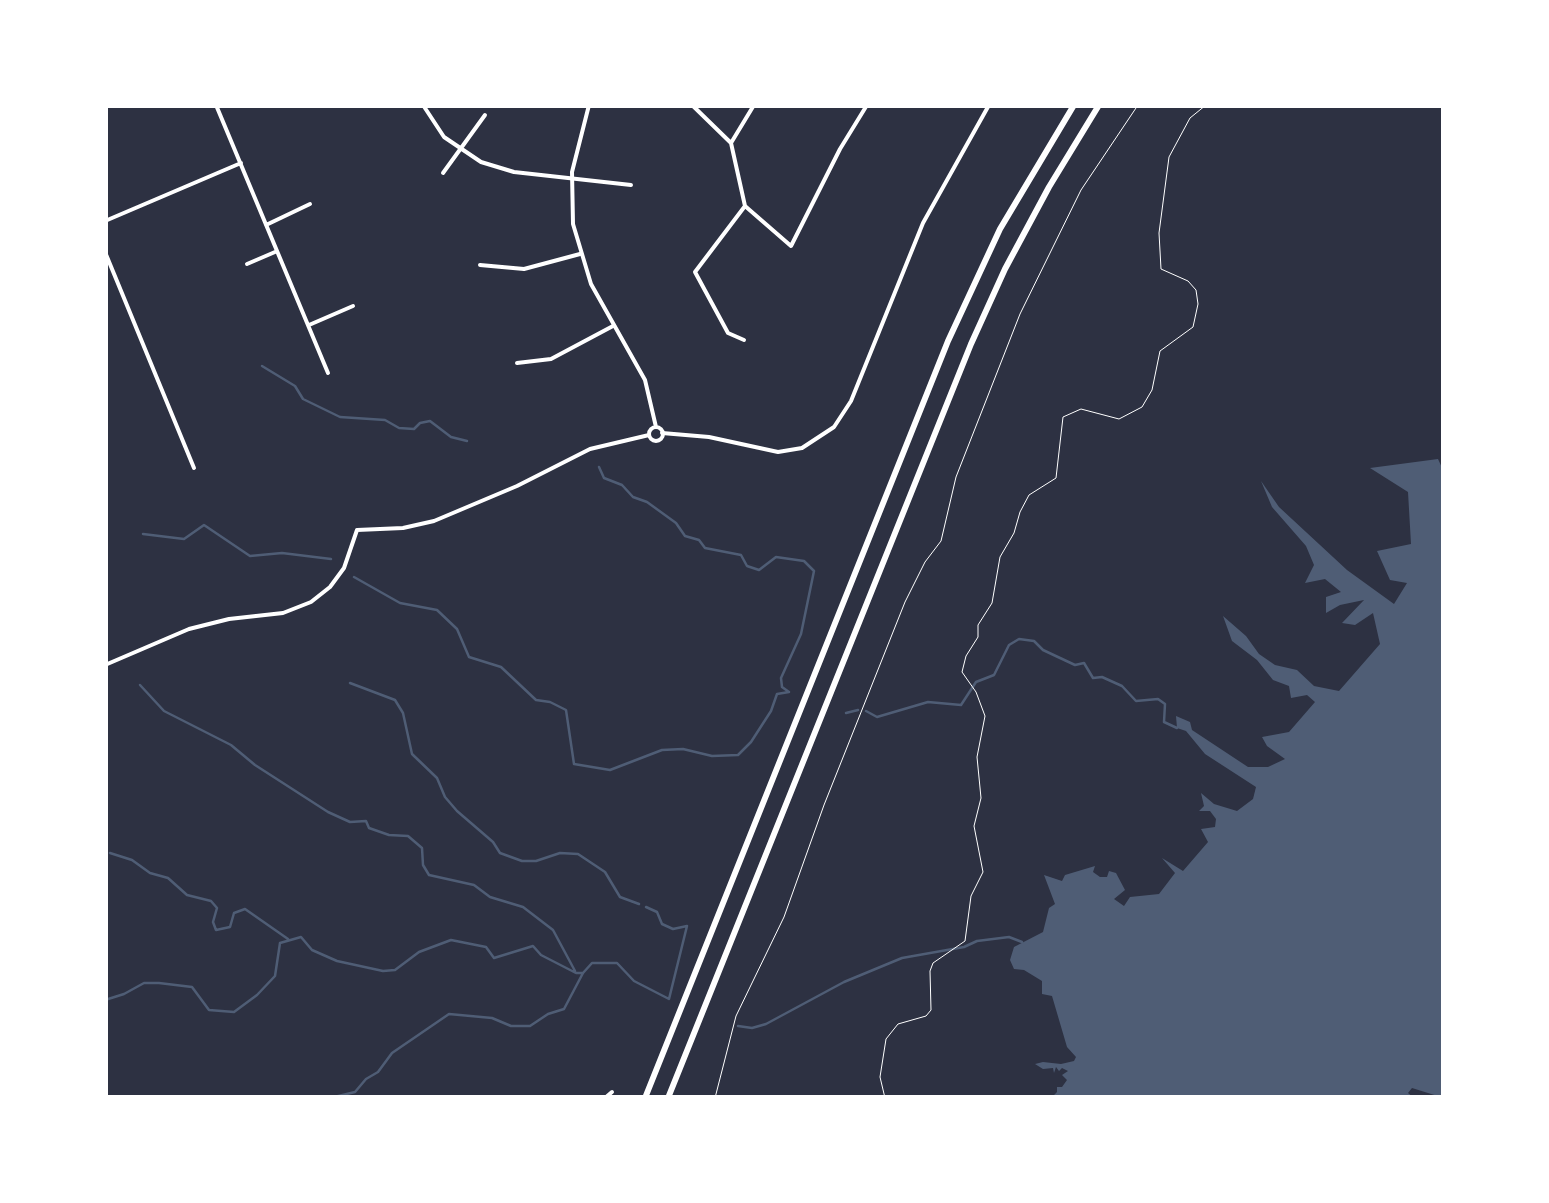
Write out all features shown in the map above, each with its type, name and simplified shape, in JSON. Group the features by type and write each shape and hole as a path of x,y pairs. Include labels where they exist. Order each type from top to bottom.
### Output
{"highway":[{"path":"645,1098 956,323 1016,200 1074,105"},
{"path":"668,1098 971,344 1049,186 1099,105"}],"street":[{"path":"216,105 328,373"},
{"path":"422,105 437,130 460,151 496,168 631,185"},
{"path":"588,105 571,179 573,224 591,284 645,380 656,427 662,434 709,437 778,452 802,448 834,427 848,406 923,223 988,105"},
{"path":"692,105 731,143 745,206 791,246 867,105"},
{"path":"731,143 754,105"},
{"path":"443,174 485,115"},
{"path":"105,221 241,163"},
{"path":"266,225 310,204"},
{"path":"744,340 728,333 695,272 745,206"},
{"path":"247,264 277,251"},
{"path":"105,252 194,468"},
{"path":"480,265 524,269 580,254"},
{"path":"308,325 353,306"},
{"path":"518,363 552,359 614,326"},
{"path":"105,665 189,629 300,608 338,578 349,560 357,530 388,530 434,521 517,486 590,449 649,435 656,427"},
{"path":"649,435 656,440 662,434"},
{"path":"605,1098 612,1092"}],"path":[{"path":"715,1098 736,1016 784,917 905,602 940,541 956,477 1020,314 1081,190 1138,105"},
{"path":"885,1098 880,1078 886,1038 898,1024 929,1014 933,963 966,938 971,896 983,872 974,826 981,798 977,757 985,716 976,692 962,672 966,656 996,592 997,566 1020,512 1030,495 1056,478 1063,417 1081,409 1119,420 1142,407 1152,390 1160,352 1193,328 1198,304 1196,290 1161,269 1159,233 1170,157 1190,118 1206,105"}],"water":[{"path":"1438,459 1444,472 1444,1098 1412,1088 1408,1093 1414,1098 1051,1098 1067,1080 1062,1075 1068,1071 1056,1067 1054,1073 1053,1068 1043,1069 1035,1064 1061,1064 1076,1057 1067,1047 1052,996 1042,994 1042,981 1024,970 1014,969 1010,960 1014,947 1043,932 1049,908 1055,904 1044,875 1062,881 1065,875 1095,866 1093,872 1100,877 1107,877 1109,871 1116,873 1125,890 1114,899 1124,906 1130,897 1159,894 1175,873 1162,858 1183,871 1208,842 1201,829 1215,827 1216,819 1210,811 1199,811 1204,806 1201,793 1214,804 1237,811 1253,799 1256,787 1205,754 1186,731 1177,728 1176,716 1190,722 1192,730 1248,767 1268,767 1285,759 1267,746 1262,737 1289,732 1315,702 1307,695 1291,698 1289,686 1273,680 1257,660 1232,641 1223,616 1275,665 1297,670 1314,686 1339,691 1380,644 1373,613 1355,625 1342,623 1364,600 1340,605 1326,613 1326,597 1341,592 1325,579 1305,583 1314,565 1306,546 1272,507 1261,481 1279,507 1347,570 1394,604 1407,583 1390,580 1377,551 1411,544 1408,492 1370,468"}],"waterway":[{"path":"262,366 295,386 303,399 340,417 385,420 399,428 414,429 430,421 451,437 467,441"},
{"path":"354,577 400,603 437,610 457,629 469,657 501,667 536,700 566,710 574,764 610,770 662,750 738,755 771,711 777,694 789,692 782,687 781,678 801,634 814,571 804,561 776,557 759,570 747,566 741,555 705,548 699,540 685,536 676,523 647,502 604,478 599,467"},
{"path":"143,534 184,539 204,525 250,556 282,553 331,559"},
{"path":"866,711 877,717 928,702 961,705 976,682 994,675 1009,645 1019,639 1034,641 1043,650 1075,665 1084,663 1093,678 1102,677 1122,686 1136,701 1158,699 1165,704 1164,722 1177,728"},
{"path":"350,683 395,700 403,713 412,754 437,778 445,797 457,811 500,853 522,861 560,853 578,854 605,872 620,897 639,904"},
{"path":"140,685 164,711 231,745 328,812 350,822 366,821 369,828 389,835 408,836 422,848 423,865 429,875 474,885 490,897 523,907 553,930 575,971"},
{"path":"846,713 858,710"},
{"path":"110,853 168,878 187,895 211,901 217,908 213,922 216,930 230,927 234,913 245,909 288,939"},
{"path":"105,1000 144,983 159,983 192,987 209,1010 234,1012 275,976 280,943 301,937 312,950 337,961 383,971 395,970 419,952 451,940 486,947 494,958 533,946 541,955 576,973 583,973 592,963 617,963 634,981 669,999 687,926 673,929 662,924 657,912 646,907"},
{"path":"738,1026 766,1024 844,982 902,958 977,941 1009,937 1022,942"},
{"path":"330,1098 355,1092 392,1053 449,1014 530,1026 564,1009 583,973"}]}
